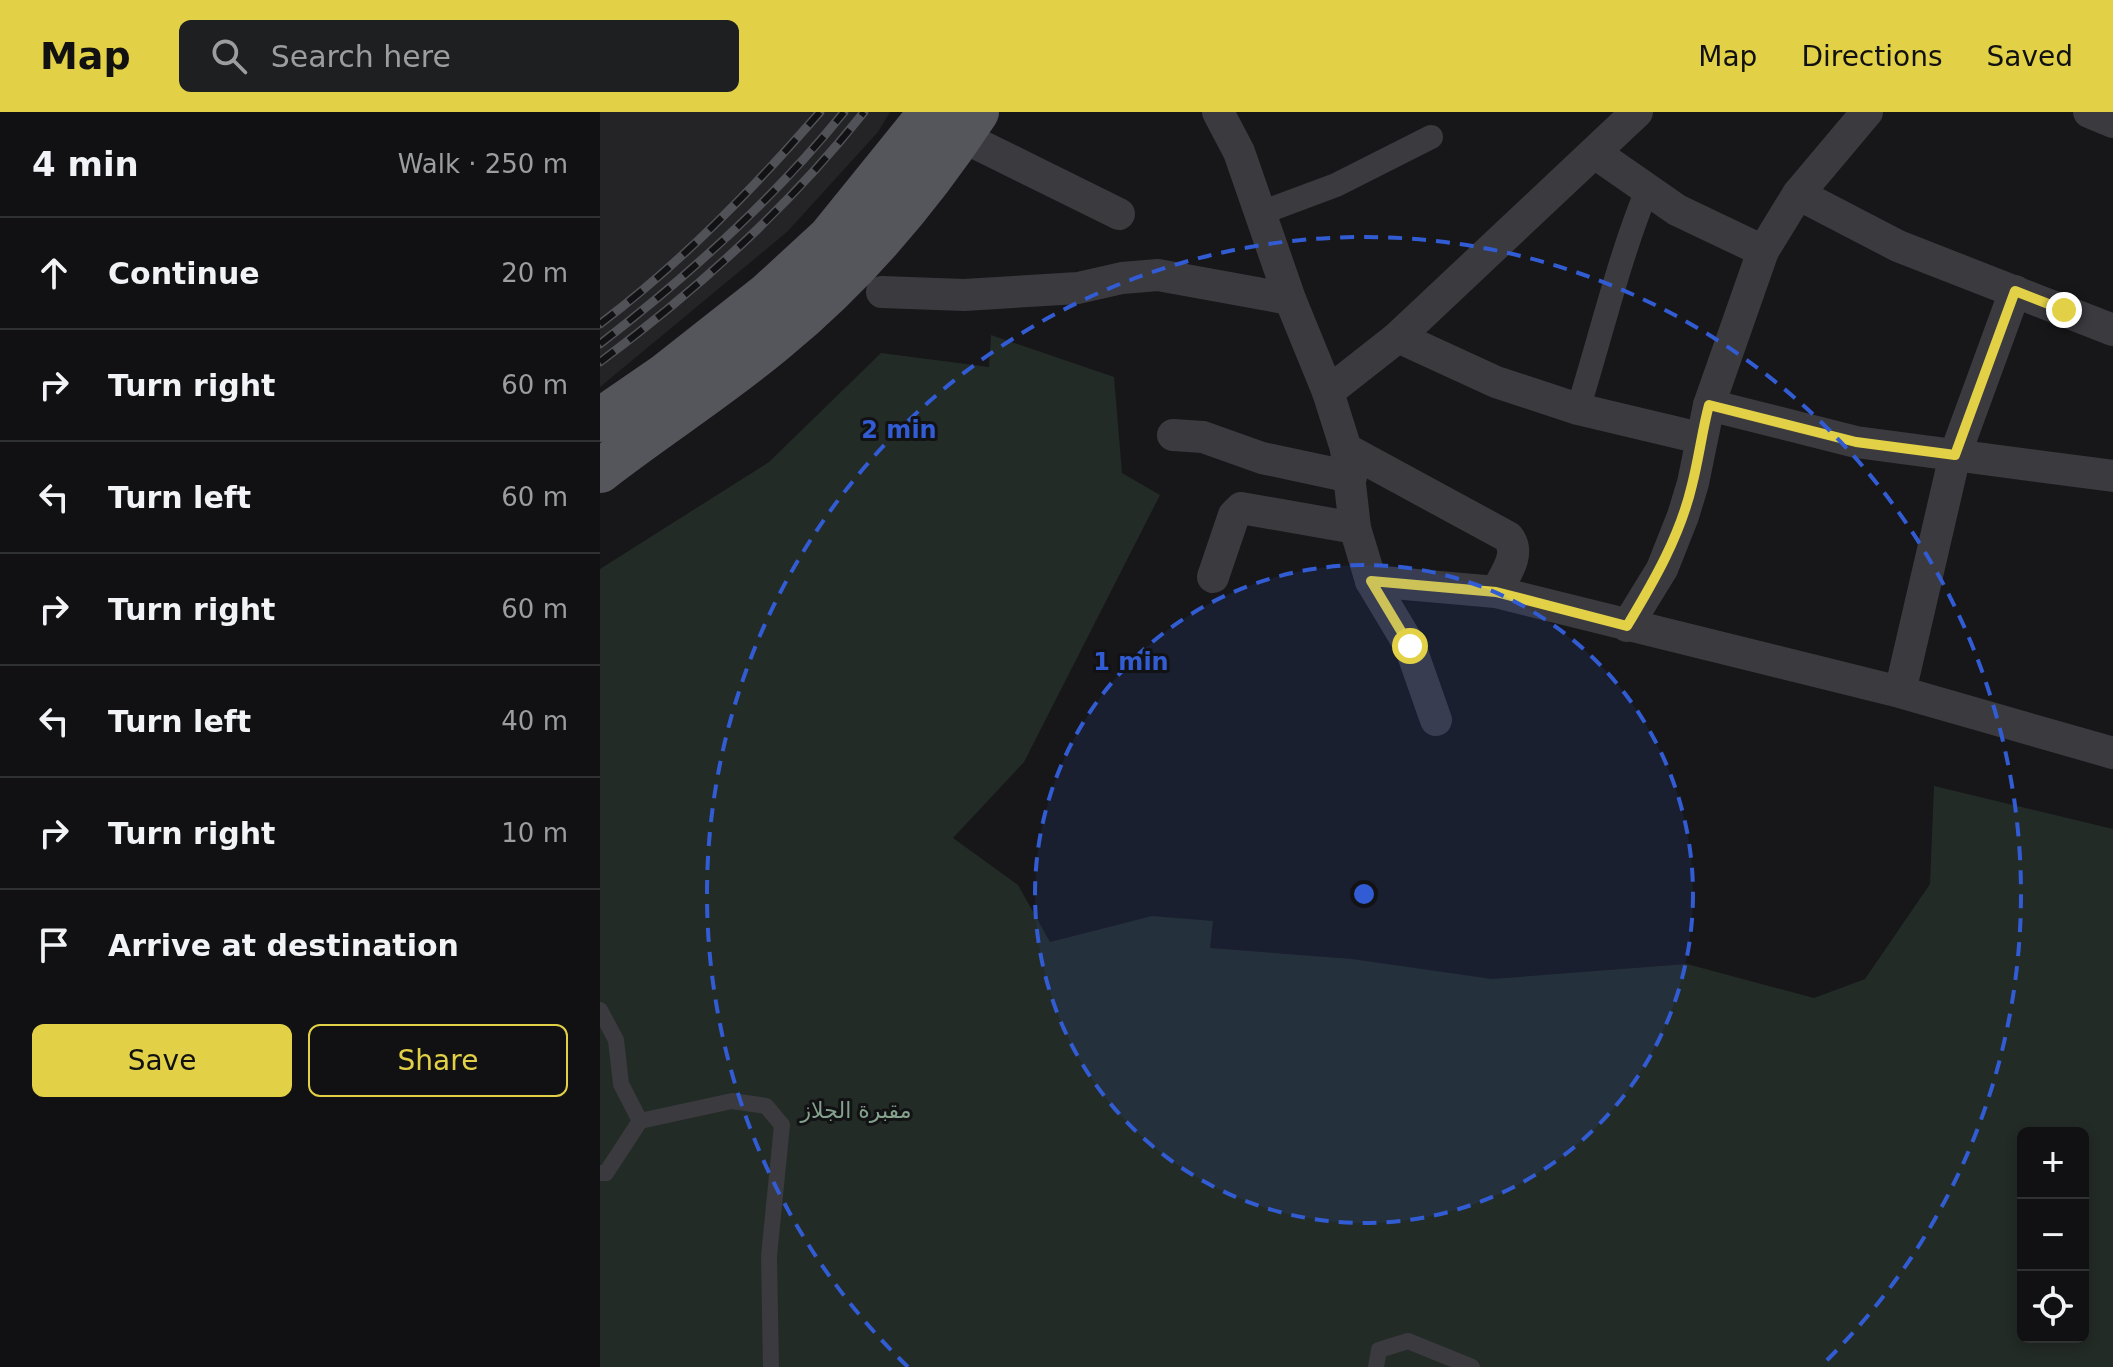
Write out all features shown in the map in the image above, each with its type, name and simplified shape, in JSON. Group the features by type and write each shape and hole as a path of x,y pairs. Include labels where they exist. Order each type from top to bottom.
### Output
{"main road":[{"path":"600,420 664,376 768,294 956,120"},
{"path":"600,471 714,390 837,286 910,202 956,120"}],"street":[{"path":"1218,112 1239,152 1290,299 1328,392 1349,463 1355,528 1371,581 1410,646 1436,720"},
{"path":"1328,392 1398,337 1601,135 1637,112"},
{"path":"1627,626 1662,569 1683,516 1709,405 1763,251 1798,194 1867,112"},
{"path":"2089,112 2113,122"},
{"path":"956,120 1119,214"},
{"path":"1601,135 1647,190 1677,210 1763,251"},
{"path":"1261,213 1336,185 1431,137"},
{"path":"1578,409 1614,282 1647,190"},
{"path":"1798,194 1898,246 2113,330"},
{"path":"882,292 964,295 1078,288 1122,278 1158,275 1290,299"},
{"path":"1900,692 1955,455 2015,291"},
{"path":"1398,337 1496,382 1578,409 1700,438"},
{"path":"1709,405 1856,442 2113,476"},
{"path":"1173,435 1203,437 1262,458 1349,463 1508,537 1513,543 1513,557 1496,592"},
{"path":"1213,577 1234,515 1241,508 1355,528"},
{"path":"1371,581 1496,592 1900,692 2113,753"}],"lane":[{"path":"600,1010 616,1040 621,1084 640,1121"},
{"path":"600,1173 606,1173 640,1121 732,1101 766,1106 782,1125 769,1256 771,1367"},
{"path":"1376,1367 1379,1350 1408,1341 1472,1367"}],"shaded area":[{"path":"600,112 890,112 878,132 787,232 600,387"}],"green space":[{"name":"مقبرة الجلاز","path":"991,335 1114,377 1122,473 1160,495 1024,762 953,838 1018,885 1050,942 1152,916 1213,921 1210,948 1352,959 1492,979 1687,964 1814,998 1865,979 1930,884 1934,786 2113,829 2113,1367 600,1367 600,569 769,462 881,353 989,367"}],"railway":[{"path":"600,324 660,276 716,224 820,112"},
{"path":"600,344 729,235 789,175 844,112"},
{"path":"600,362 672,306 740,246 805,181 864,112"}],"route":[{"path":"1410,646 1371,581 1496,592 1627,626 1662,569 1683,516 1709,405 1856,442 1955,455 2015,291 2064,310"}]}
